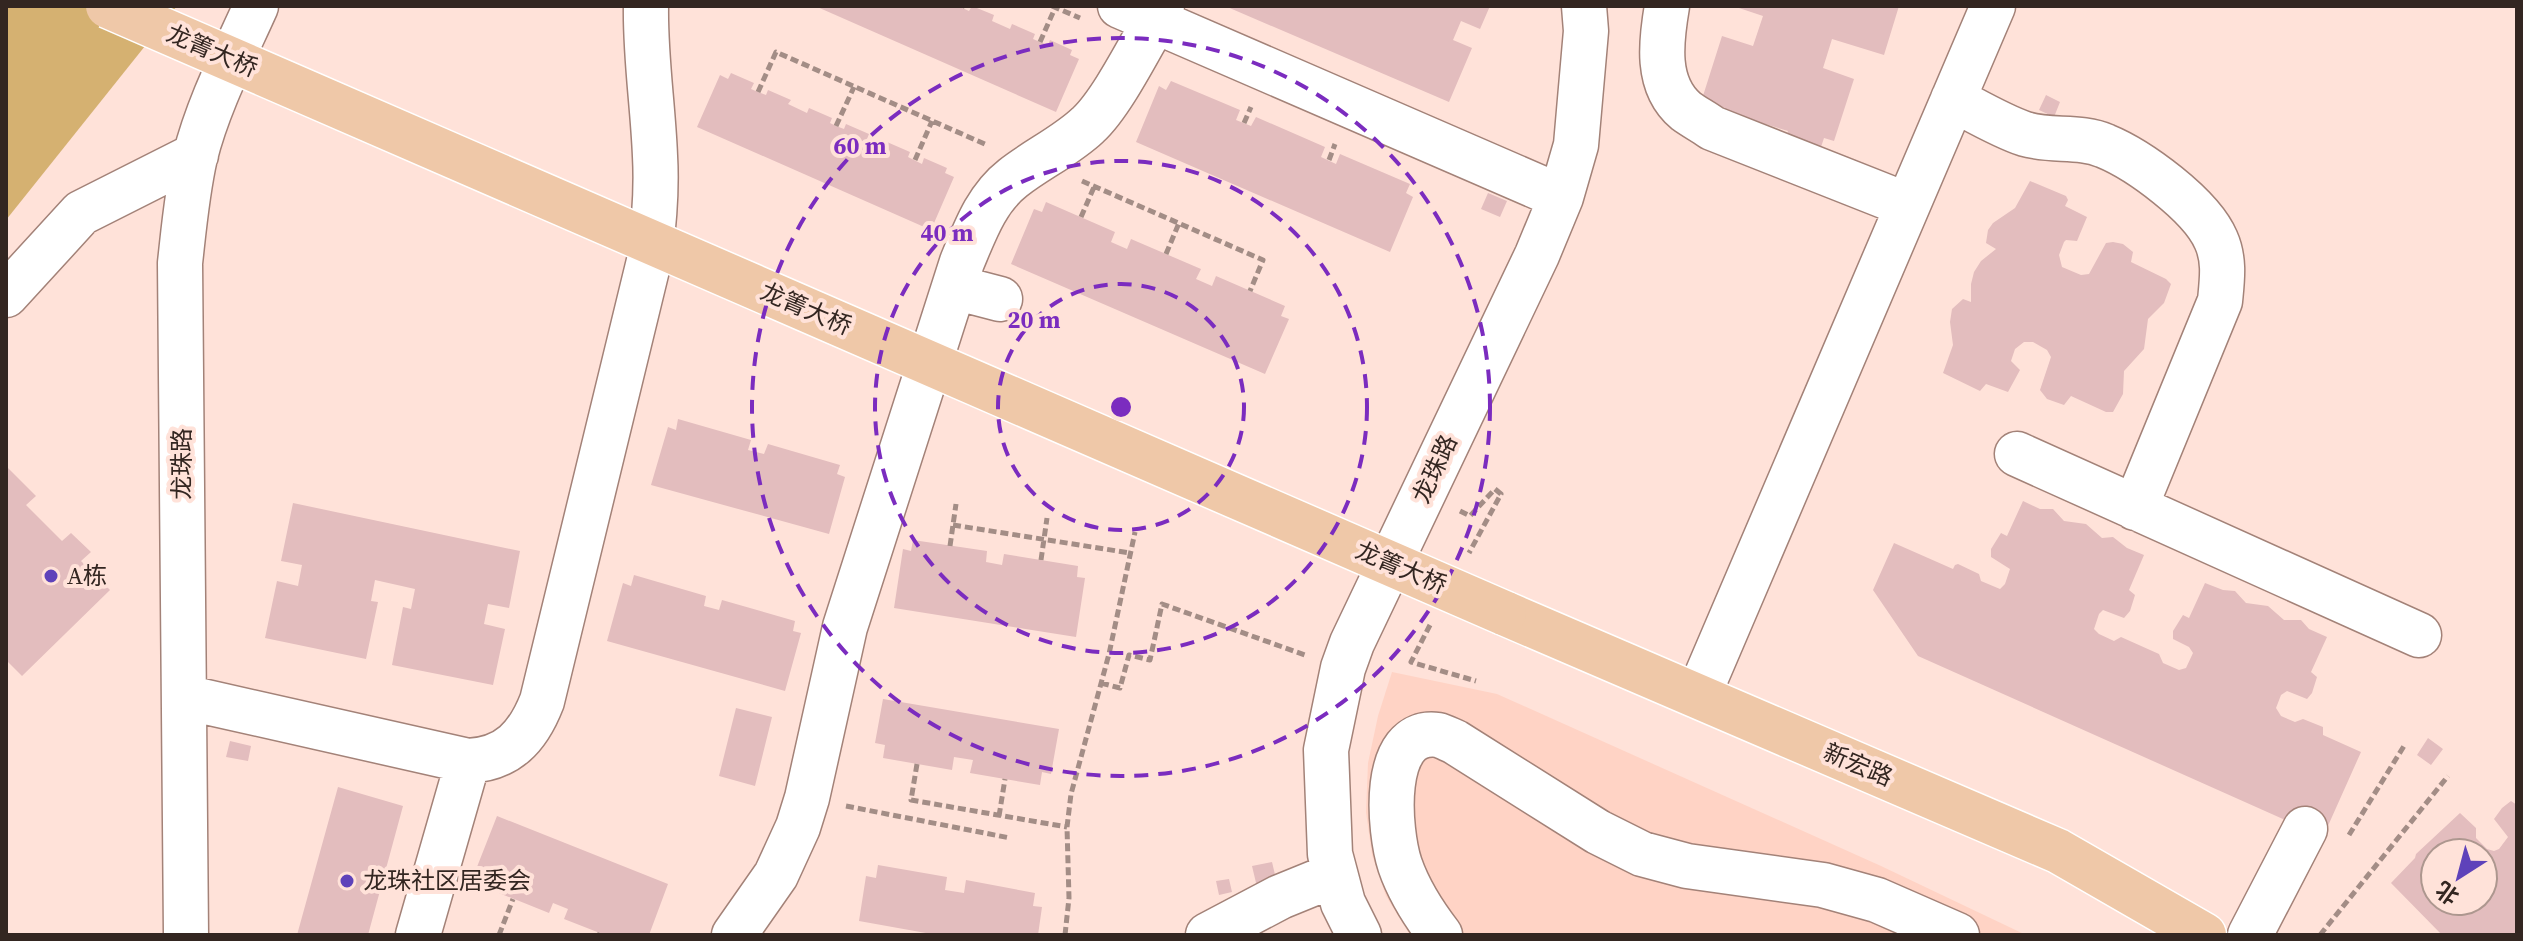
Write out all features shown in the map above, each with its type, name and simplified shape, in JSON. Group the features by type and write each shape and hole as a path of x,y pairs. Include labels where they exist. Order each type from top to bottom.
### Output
{"main road":[{"name":"龙箐大桥","path":"108,6 1504,613"},
{"name":"新宏路","path":"1504,613 2058,851 2204,935"}],"street":[{"name":"龙珠路","path":"186,935 180,263 186,205 196,155 219,88 256,6"},
{"path":"184,697 468,761 493,758 514,745 531,724 542,701 649,261 656,210 656,170 645,41 646,6"},
{"name":"龙珠路","path":"1345,904 1330,854 1326,750 1343,668 1352,643 1537,255 1561,197 1576,145 1586,31 1584,6"},
{"path":"1667,6 1660,46 1666,84 1684,110 1712,128 1907,205"},
{"path":"1698,696 1993,6"},
{"path":"734,935 776,875 807,798 845,627 962,262 987,207 1012,179 1091,123 1146,11 1561,197"},
{"path":"1953,99 2024,133 2067,169"},
{"path":"2024,133 2104,145 2175,192 2199,214 2216,239 2224,269 2220,301 2135,508"},
{"path":"6,295 81,213 196,155"},
{"path":"954,287 1000,299"},
{"path":"2017,454 2419,635"},
{"path":"1440,935 1415,900 1399,862 1392,818 1396,761 1407,746 1421,737 1438,735 1455,742 1598,832 1642,854 1687,866 1823,885 1877,900 1957,935"},
{"path":"418,935 468,761"},
{"path":"2250,935 2305,829"},
{"path":"1245,930 1345,904"}],"path":[{"path":"1040,42 1055,8"},
{"path":"758,92 776,52 1263,260 1250,291"},
{"path":"836,126 854,86"},
{"path":"915,160 932,120"},
{"path":"1081,217 1094,187"},
{"path":"1166,254 1179,223"},
{"path":"1470,516 1495,489 1501,494 1474,543"},
{"path":"950,546 956,504"},
{"path":"1041,560 1047,518"},
{"path":"953,528 1130,553"},
{"path":"1065,935 1069,898 1064,827 1135,532"},
{"path":"1101,683 1120,688 1129,655 1150,660 1162,604 1343,668"},
{"path":"1423,639 1411,662 1476,681"},
{"path":"2348,838 2404,746"},
{"path":"917,764 911,800 1064,827"},
{"path":"2320,935 2448,776"},
{"path":"999,816 1005,779"},
{"path":"807,798 1010,838"},
{"path":"499,935 513,899"}],"shaded area":[{"path":"6,6 177,6 6,220"},
{"path":"1392,672 1497,694 1881,866 2026,935 1410,935 1386,896 1372,855 1366,812 1368,763"}],"building":[{"path":"815,6 958,6 969,11 972,6 994,15 992,21 1010,29 1012,24 1035,34 1033,39 1048,45 1050,40 1072,50 1070,55 1079,59 1056,112"},
{"path":"1225,6 1490,6 1480,29 1461,21 1453,40 1472,48 1449,102"},
{"path":"1733,6 1899,6 1884,55 1832,39 1823,68 1854,79 1834,141 1824,138 1821,147 1787,136 1788,131 1746,118 1744,122 1702,99 1722,36 1753,46 1763,16"},
{"path":"731,73 754,83 751,89 766,95 768,90 791,100 788,104 807,113 809,108 832,118 830,123 836,126 844,129 846,124 869,134 867,139 885,147 887,142 910,152 908,157 922,164 924,158 947,168 945,173 954,177 931,230 697,127 720,75 728,79"},
{"path":"1171,81 1240,110 1236,120 1251,126 1256,117 1325,147 1321,157 1336,164 1340,154 1410,184 1406,193 1413,197 1390,252 1136,142 1159,86 1166,90"},
{"path":"2046,95 2060,102 2054,117 2039,110"},
{"path":"2030,181 2066,196 2065,206 2087,217 2077,241 2064,242 2059,255 2062,267 2081,275 2089,274 2106,243 2113,242 2123,244 2133,252 2131,262 2171,284 2164,303 2148,319 2144,349 2124,371 2123,394 2113,412 2106,412 2071,396 2064,405 2047,399 2040,390 2051,357 2047,350 2033,342 2024,342 2015,349 2011,361 2020,370 2008,392 1986,384 1980,391 1943,373 1953,345 1952,309 1963,299 1971,302 1974,272 1981,261 1996,249 1986,243 1988,230 2015,208"},
{"path":"1488,193 1507,201 1500,217 1481,209"},
{"path":"1046,202 1115,232 1111,242 1127,249 1131,239 1201,269 1196,279 1212,286 1216,276 1285,306 1281,316 1289,319 1265,374 1011,264 1034,209 1042,212"},
{"path":"678,419 751,440 748,450 764,454 768,444 840,465 837,474 845,477 829,534 651,485 668,427 676,430"},
{"name":"A栋","path":"6,466 36,496 26,505 62,541 71,533 91,552 81,561 110,590 22,676 6,660"},
{"path":"2023,501 2040,509 2053,509 2064,521 2086,524 2102,538 2113,537 2127,548 2144,555 2129,590 2135,595 2130,611 2124,618 2103,610 2094,629 2114,641 2121,637 2159,654 2163,663 2179,670 2186,668 2193,653 2189,647 2173,639 2173,631 2183,615 2189,618 2205,583 2235,591 2246,603 2268,606 2284,620 2301,620 2309,629 2327,637 2311,672 2317,677 2312,693 2307,699 2287,691 2281,695 2276,708 2281,716 2295,722 2303,719 2323,727 2323,735 2361,752 2323,837 1918,656 1873,590 1894,543 1953,569 1958,564 1979,574 1981,581 2000,589 2010,569 1991,557 1991,549 2001,533 2007,536"},
{"path":"293,503 520,551 509,608 488,604 484,624 505,629 493,685 392,665 403,607 411,609 415,589 375,580 371,601 378,602 366,659 265,638 277,581 298,586 302,565 281,561"},
{"path":"913,540 987,551 986,562 1002,565 1004,554 1078,566 1077,577 1085,578 1076,637 894,608 903,549 911,551"},
{"path":"634,575 706,596 704,606 719,610 722,600 795,621 793,631 801,633 785,691 607,641 623,583 631,586"},
{"path":"883,699 1059,729 1051,774 1042,772 1040,785 970,773 973,760 954,757 952,770 883,758 885,745 875,743"},
{"path":"736,708 772,717 755,786 719,776"},
{"path":"2428,738 2443,749 2431,765 2417,755"},
{"path":"230,741 251,746 248,761 226,757"},
{"name":"龙珠社区居委会","path":"338,787 403,806 368,935 297,935"},
{"path":"2511,801 2517,805 2517,935 2442,935 2424,917 2499,917 2499,849 2508,837 2494,819"},
{"path":"2460,813 2476,828 2476,837 2434,837"},
{"path":"497,816 668,884 649,935 605,935 564,919 568,909 553,903 549,913 479,885 483,875 475,872"},
{"path":"2419,851 2419,912 2391,883"},
{"path":"1272,862 1277,883 1257,887 1252,866"},
{"path":"878,865 947,877 945,890 964,893 966,880 1035,893 1033,906 1042,907 1038,935 937,935 859,921 866,876 876,878"},
{"path":"1229,879 1232,892 1219,895 1216,881"}],"place":[{"name":"A栋","path":"51,576"},
{"name":"龙珠社区居委会","path":"347,881"}]}
